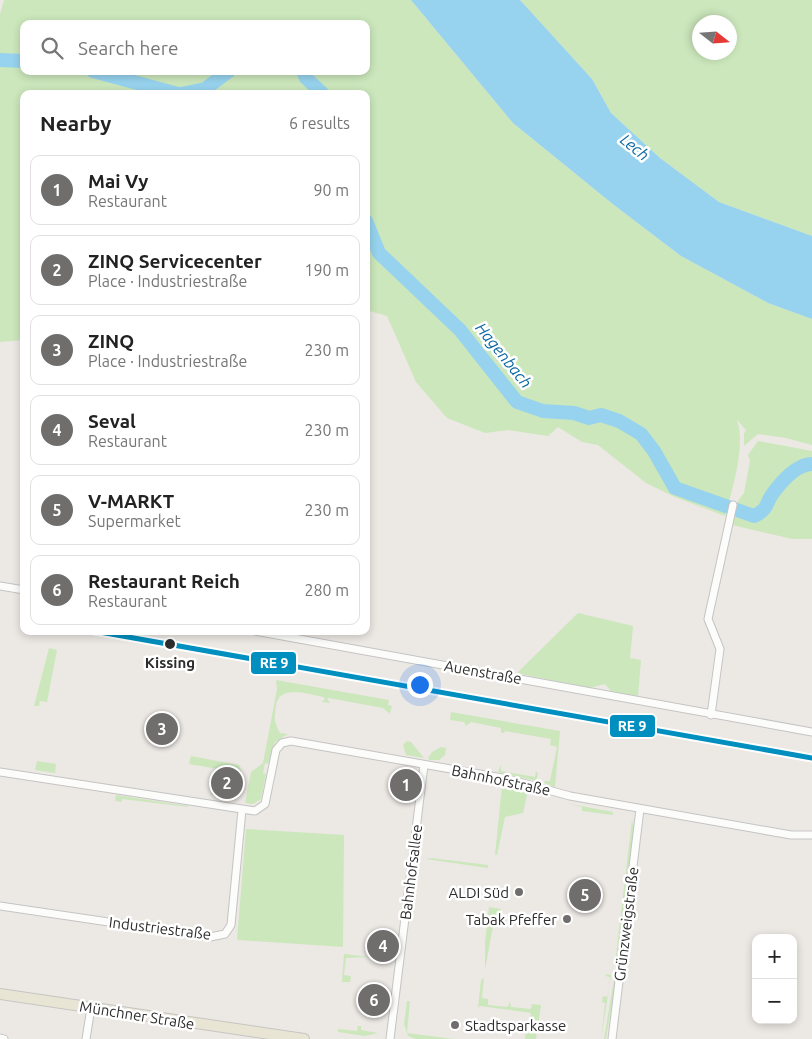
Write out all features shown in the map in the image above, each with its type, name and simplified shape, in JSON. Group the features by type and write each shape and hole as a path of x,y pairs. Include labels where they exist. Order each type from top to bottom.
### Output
{"main road":[{"name":"Münchner Straße","path":"0,994 304,1039"}],"street":[{"path":"711,715 720,649 708,619 733,504"},
{"path":"0,586 20,589"},
{"name":"Auenstraße","path":"277,635 812,732"},
{"name":"Bahnhofstraße","path":"240,810 255,811 265,804 276,750 282,743 291,741 508,779 570,796 640,809 791,835 812,835"},
{"name":"Bahnhofsallee","path":"390,1039 424,765"},
{"path":"0,772 240,810"},
{"name":"Grünzweigstraße","path":"612,1039 640,809"},
{"name":"Industriestraße","path":"0,906 210,937 225,934 231,925 240,810"},
{"path":"86,1039 91,1008"},
{"path":"0,1038 4,1039"}],"green space":[{"path":"4,0 411,0 513,123 614,205 681,256 768,303 812,319 812,445 786,438 758,434 744,446 746,430 737,420 740,442 739,455 725,516 675,497 646,483 598,445 582,442 558,427 548,436 508,430 485,433 447,418 416,382 387,316 370,311 370,90 20,90 20,340 0,342 0,14"},
{"path":"520,0 812,0 812,236 719,202 660,158 611,113 592,79"},
{"path":"758,441 812,451 812,462 801,462 787,473 781,483 783,490 800,468 812,466 812,539 792,539 732,525 738,501 744,493 750,461 748,455"},
{"path":"578,613 633,626 630,658 641,660 638,696 612,692 605,684 589,688 517,673"},
{"path":"49,648 57,650 47,702 40,701 39,706 34,706"},
{"path":"276,680 389,700 388,705 392,706 390,714 383,708 329,698 327,699 330,703 322,702 325,699 323,697 309,694 295,692 282,695 278,699 276,706 275,720 280,733 288,734 275,742 268,764 265,763 263,773 266,774 261,799 253,804 245,803 251,772 263,763 277,689"},
{"path":"451,712 560,731 555,787 544,783 545,781 550,781 557,747 550,745 551,739 505,731 501,733 501,728 471,722 466,726 464,722 450,720"},
{"path":"407,741 411,742 424,758 406,755 403,745"},
{"path":"441,747 446,748 445,755 439,760 429,760 428,758 432,752"},
{"path":"191,756 239,765 242,773 238,797 233,801 237,775 225,773 222,794 211,795 215,772 218,769 189,764"},
{"path":"37,761 56,764 55,773 35,770"},
{"path":"501,765 501,771 535,777 536,771 538,774 536,781 498,772"},
{"path":"502,786 524,792 527,795 523,813 505,817 497,855 495,855"},
{"path":"116,795 188,807 122,799 122,802 115,801"},
{"path":"565,803 613,812 613,815 582,811 582,807"},
{"path":"632,820 634,830 618,960 615,964"},
{"path":"246,829 344,835 343,947 237,940"},
{"path":"426,859 488,865 488,868"},
{"path":"489,907 501,909 499,927 493,926 485,970 485,943"},
{"path":"344,954 369,957 346,958 344,975 351,976 350,982 342,982"},
{"path":"484,978 482,998 488,999 488,1005 508,1007 510,1001 511,1007 531,1009 532,1004 541,1005 536,1039 525,1039 526,1027 529,1027 531,1013 480,1006 478,1008 481,980"},
{"path":"614,979 616,980 606,1039 604,1039"},
{"path":"603,996 608,997 601,1039 605,1003 602,1002"},
{"path":"407,1001 410,1001 407,1033 404,1024"},
{"path":"358,1026 361,1026 361,1030 378,1033 365,1036 338,1032 338,1029 357,1031"},
{"path":"407,1033 454,1039 416,1039 408,1036"}],"water":[{"name":"Lech","path":"411,0 520,0 592,79 611,113 660,158 719,202 812,236 812,319 768,303 681,256 614,205 513,123"}],"waterway":[{"name":"Hagenbach","path":"0,60 20,61"},
{"name":"Hagenbach","path":"108,75 163,90"},
{"name":"Hagenbach","path":"200,90 205,89 224,75"},
{"name":"Hagenbach","path":"305,75 319,90"},
{"name":"Hagenbach","path":"370,231 379,253 460,330 517,402 543,411 574,413 589,418 601,415 619,421 641,434 654,451 675,488 754,516 764,509 773,493 790,474 801,467 812,464"}],"transit line":[{"path":"117,635 812,758"}],"place":[{"name":"Kissing","path":"170,644"},
{"name":"ZINQ","path":"162,729"},
{"name":"ZINQ Servicecenter","path":"227,783"},
{"name":"Mai Vy","path":"406,785"},
{"name":"ALDI Süd","path":"519,892"},
{"name":"V-MARKT","path":"585,895"},
{"name":"Tabak Pfeffer","path":"567,919"},
{"name":"Seval","path":"383,946"},
{"name":"Restaurant Reich","path":"374,1000"},
{"name":"Stadtsparkasse","path":"455,1025"}]}
